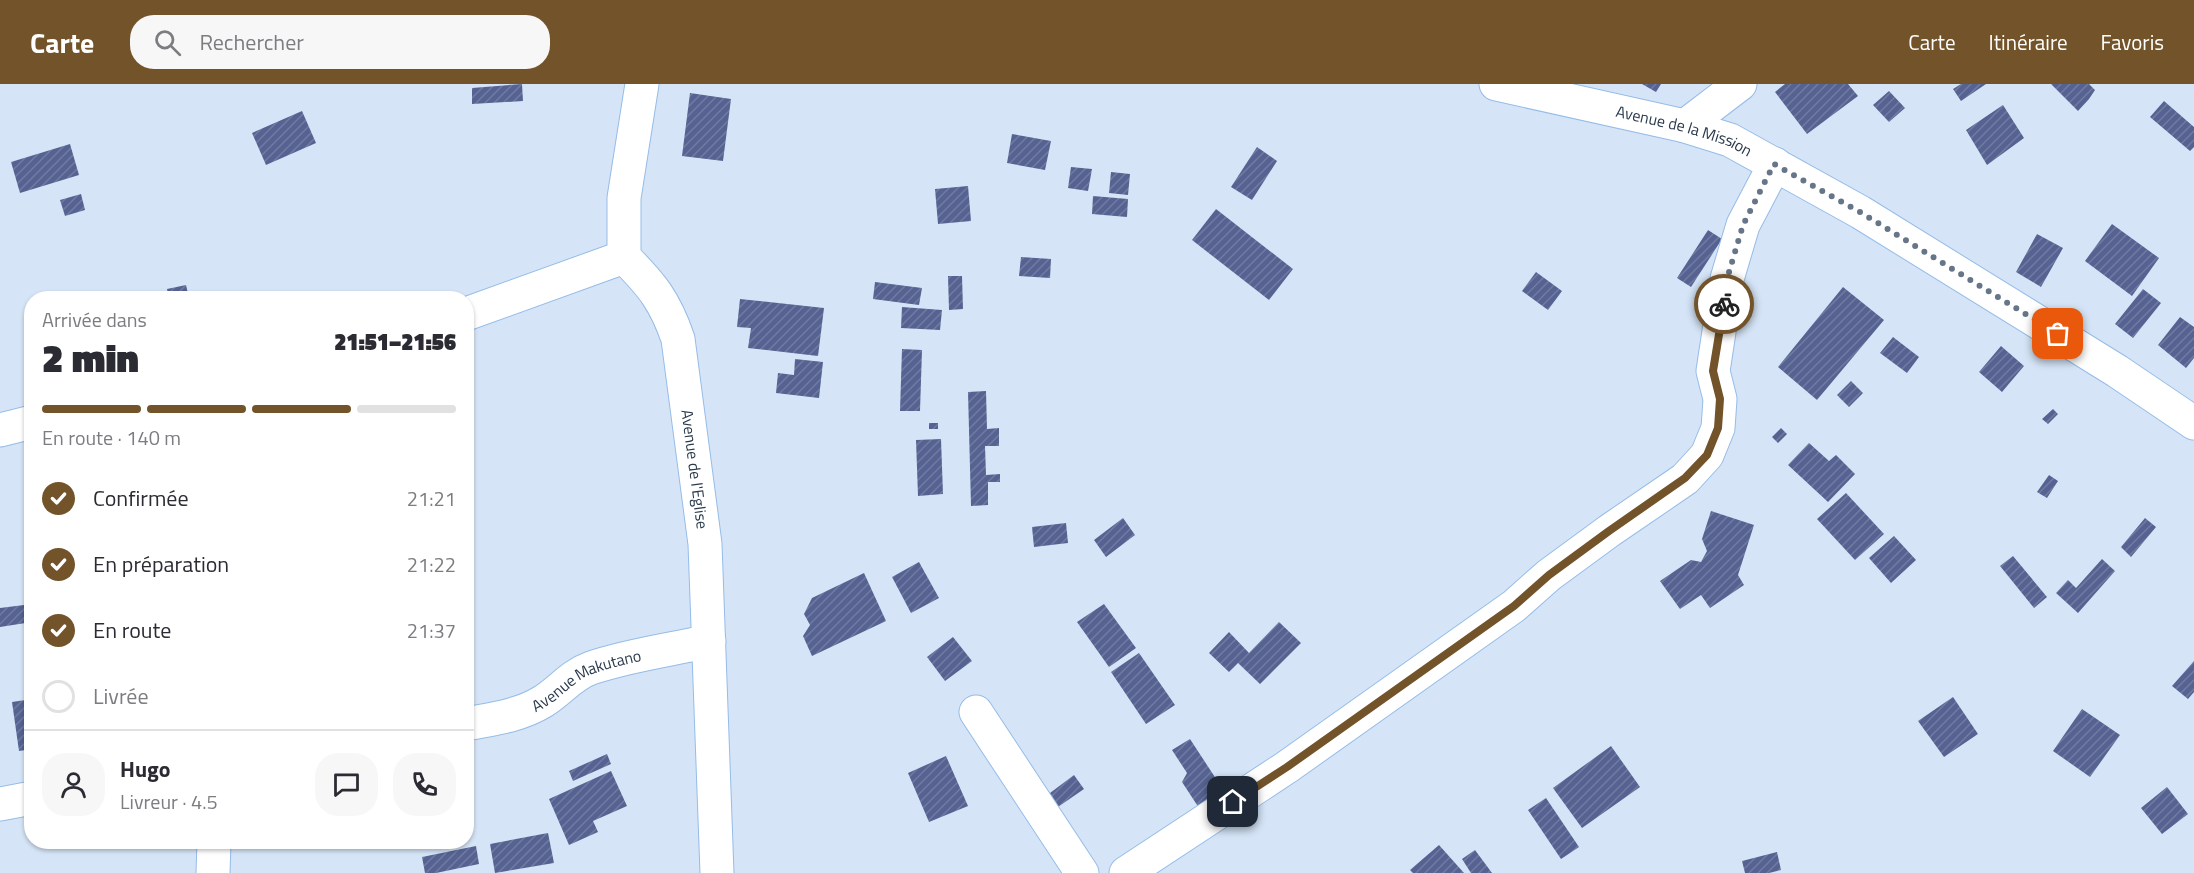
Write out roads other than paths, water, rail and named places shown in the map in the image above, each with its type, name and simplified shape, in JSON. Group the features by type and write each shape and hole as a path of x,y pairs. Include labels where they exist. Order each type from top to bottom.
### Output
{"street":[{"path":"474,311 624,257 624,198 642,84"},
{"name":"Avenue de la Mission","path":"1496,84 1685,126 1730,140 1860,212 2117,371 2194,423"},
{"path":"1685,126 1740,84"},
{"path":"1126,873 1287,767 1514,606 1549,575 1685,478 1707,455 1718,428 1720,399 1713,371 1727,279 1743,225 1774,164"},
{"name":"Avenue de l'Eglise","path":"624,257 660,296 678,339 705,544 717,873"},
{"path":"0,430 24,424"},
{"name":"Avenue Makutano","path":"474,722 525,711 556,693 578,674 591,668 709,641"},
{"path":"976,712 1082,873"},
{"path":"0,804 24,800"},
{"path":"213,873 214,849"}]}
